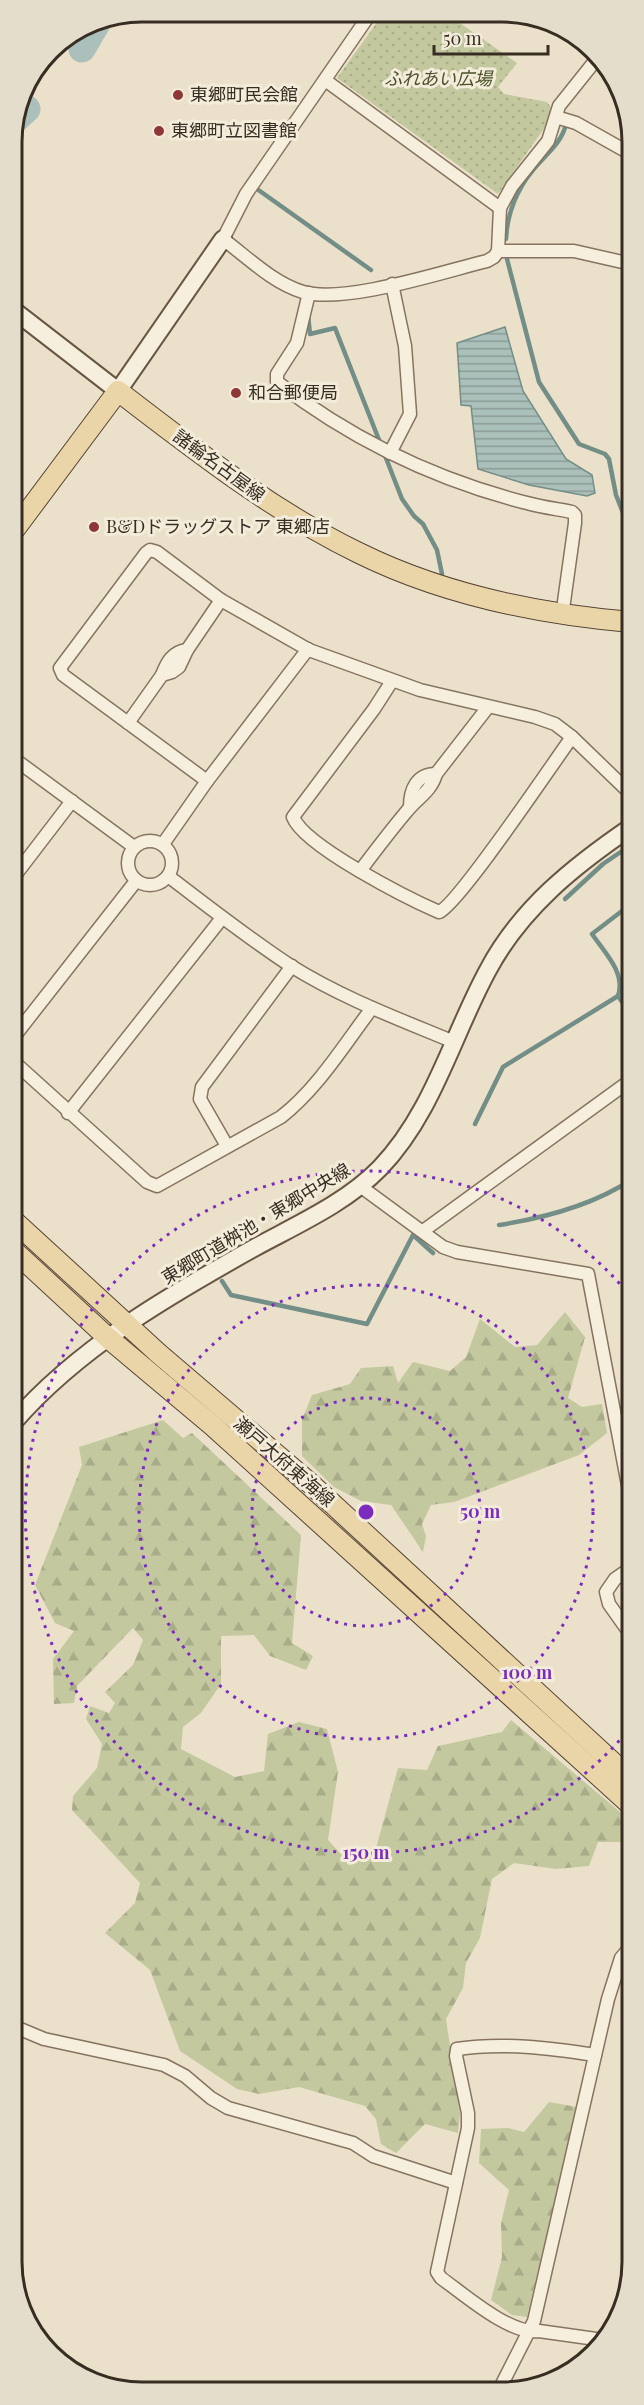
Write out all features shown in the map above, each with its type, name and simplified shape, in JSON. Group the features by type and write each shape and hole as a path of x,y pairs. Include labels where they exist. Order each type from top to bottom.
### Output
{"main road":[{"path":"23,519 118,391"},
{"name":"諸輪名古屋線","path":"118,391 242,484 359,554 445,588 482,598 562,616 622,621"},
{"name":"瀬戸大府東海線","path":"22,1229 127,1325 311,1484 621,1770"},
{"name":"瀬戸大府東海線","path":"22,1259 107,1336 213,1426 621,1796"}],"street":[{"path":"23,317 118,391 223,239 246,194 365,22"},
{"path":"223,239 266,272 300,291 309,293 344,294 487,261 498,251 500,208 512,186 548,141 559,106 593,64"},
{"path":"326,80 500,208"},
{"path":"556,117 576,123 622,149"},
{"path":"498,251 574,251 622,262"},
{"path":"390,453 410,414 405,346 392,284"},
{"path":"309,293 297,343 276,374 277,382 351,432 390,453 480,490 529,504 572,512 575,515 575,523 562,616"},
{"path":"207,782 63,675 60,668 150,550 157,552 221,600 308,649 392,681 555,724 572,737 622,785"},
{"path":"128,723 162,675 179,667 187,650 221,600"},
{"path":"163,844 308,649"},
{"path":"392,681 374,709 293,817 297,825 320,844 360,871 402,896 439,912 445,910 572,737"},
{"path":"360,871 410,807 434,783 436,774 488,707"},
{"path":"23,766 134,847"},
{"path":"23,865 72,801"},
{"name":"東郷町道桝池・東郷中央線","path":"22,1412 107,1336 177,1292 360,1186 393,1153 421,1113 487,970 518,923 559,881 622,834"},
{"path":"148,840 163,844 171,855 172,862 168,876 157,885 142,884 136,881 128,868 130,853 134,847 148,840"},
{"path":"168,876 222,918 292,966 372,1008 454,1042"},
{"path":"23,1026 136,881"},
{"path":"68,1113 222,918"},
{"path":"227,1146 200,1099 202,1087 292,966"},
{"path":"23,1070 68,1113 152,1185 157,1186 294,1107 372,1008"},
{"path":"423,1231 622,1087"},
{"path":"360,1186 443,1247 457,1252 588,1274 621,1450"},
{"path":"621,1576 606,1592 609,1604 621,1621"},
{"path":"503,2382 534,2320 595,2055 621,1958"},
{"path":"22,2030 44,2039 164,2065 185,2076 210,2098 228,2108 353,2143 373,2156 456,2183"},
{"path":"595,2055 524,2047 476,2046 457,2049 456,2056 468,2113 468,2128 437,2272 441,2278 496,2316 528,2332 539,2331 595,2339"}],"green space":[{"name":"ふれあい広場","path":"377,22 458,22 517,63 498,87 504,94 547,102 555,113 498,194 337,78"},
{"path":"565,1312 585,1337 568,1398 582,1407 602,1404 607,1433 579,1455 454,1502 431,1505 422,1524 426,1536 423,1552 391,1505 361,1501 334,1487 302,1456 302,1420 312,1395 350,1384 361,1368 393,1366 398,1383 413,1362 450,1371 466,1357 480,1319 515,1347 537,1345"},
{"path":"163,1420 183,1438 192,1433 301,1535 292,1643 313,1656 306,1670 270,1656 254,1635 221,1636 221,1684 201,1713 183,1727 181,1749 235,1777 264,1771 268,1734 299,1722 327,1729 338,1772 328,1840 350,1864 375,1852 398,1768 427,1770 438,1746 502,1732 511,1720 621,1813 621,1842 598,1842 589,1866 556,1869 514,1863 492,1879 480,1938 466,1963 463,1988 446,2019 460,2113 458,2133 425,2124 396,2153 381,2144 376,2119 365,2106 299,2087 259,2094 237,2089 180,2051 150,1970 105,1933 135,1903 140,1883 72,1810 73,1796 97,1768 102,1744 86,1719 90,1706 109,1713 115,1703 105,1692 133,1665 143,1640 133,1628 77,1686 74,1703 54,1704 53,1659 74,1631 55,1623 35,1585 82,1465 79,1447"},
{"path":"549,2102 577,2107 527,2317 512,2315 491,2300 502,2257 501,2223 509,2190 479,2163 481,2129 508,2128 524,2132"}],"water":[{"path":"505,327 523,391 566,459 592,475 595,493 587,496 529,485 478,469 471,406 461,405 457,343"}],"waterway":[{"path":"82,49 91,34"},
{"path":"506,239 508,220 518,194 527,177 557,143 566,124"},
{"path":"257,189 371,270"},
{"path":"507,259 539,382 579,444 605,454 609,459 616,495 622,510"},
{"path":"308,315 310,334 335,328 381,445"},
{"path":"384,453 402,499 423,524 437,550 442,574"},
{"path":"565,899 603,864 622,851"},
{"path":"475,1124 503,1067 618,996 620,988 617,971 592,934 622,911"},
{"path":"618,996 622,1001"},
{"path":"499,1225 533,1219 568,1209 601,1197 622,1186"},
{"path":"222,1281 231,1295 367,1324 413,1235 433,1253"}],"place":[{"name":"東郷町民会館","path":"178,95"},
{"name":"東郷町立図書館","path":"159,131"},
{"name":"和合郵便局","path":"236,393"},
{"name":"B&Dドラッグストア 東郷店","path":"94,527"}]}
